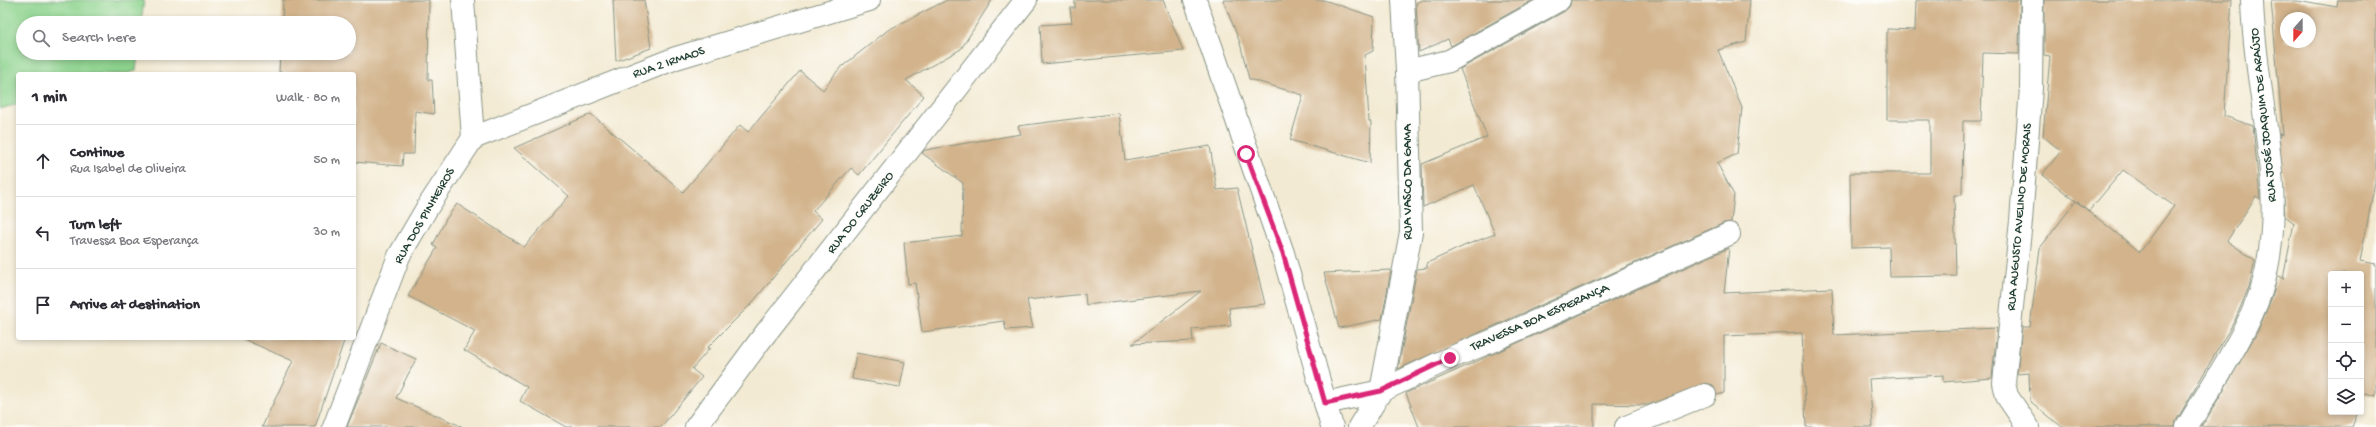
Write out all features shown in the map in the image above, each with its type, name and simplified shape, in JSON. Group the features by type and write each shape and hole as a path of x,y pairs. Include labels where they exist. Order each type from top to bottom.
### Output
{"street":[{"path":"463,0 473,138"},
{"name":"RUA 2 IRMAOS","path":"473,138 676,58 869,0"},
{"name":"RUA DO CRUZEIRO","path":"696,427 762,338 1026,0"},
{"path":"1195,0 1283,253 1332,427"},
{"name":"RUA VASCO DA GAMA","path":"1359,427 1381,391 1411,232 1407,71 1403,0"},
{"path":"1407,71 1449,61 1559,0"},
{"name":"RUA AUGUSTO AVELINO DE MORAIS","path":"2028,427 2007,396 2004,383 2021,221 2031,88 2032,0"},
{"name":"RUA JOSÉ JOAQUIM DE ARAÚJO","path":"2187,427 2252,314 2261,290 2270,248 2274,206 2252,0"},
{"name":"RUA DOS PINHEIROS","path":"334,427 399,256 427,208 473,138"},
{"name":"TRAVESSA BOA ESPERANÇA","path":"1325,403 1381,391 1450,358 1494,340 1729,234"},
{"path":"1626,427 1705,395"}],"green space":[{"path":"0,0 144,0 142,16 16,16 16,60 137,60 136,71 16,72 16,105 0,109"}],"building":[{"path":"283,0 429,0 428,80 432,80 434,114 415,111 414,154 403,154 402,166 356,162 356,72 279,72 280,60 356,60 356,16 282,16"},
{"path":"613,0 644,0 651,48 616,61"},
{"path":"947,0 992,0 961,49 906,80 924,96 859,175 851,168 813,211 822,219 752,303 707,348 710,348 692,369 702,377 661,427 566,427 520,401 527,387 464,350 475,331 408,296 437,248 433,245 446,219 457,204 524,247 569,196 514,148 591,114 683,192 740,125 748,132 800,71 823,90 839,69 888,30"},
{"path":"1075,0 1163,0 1183,51 1042,64 1040,25 1072,23 1070,8 1075,8"},
{"path":"1223,0 1324,0 1374,17 1373,51 1365,55 1369,121 1371,122 1370,163 1290,140 1303,95 1249,79 1240,43"},
{"path":"1422,0 1533,0 1451,46 1448,39 1419,52 1416,3"},
{"path":"1571,0 1750,0 1746,42 1718,50 1742,108 1737,154 1717,163 1734,195 1731,222 1724,223 1398,369 1417,269 1427,268 1427,263 1466,245 1495,234 1474,185 1423,207 1422,164 1487,137 1460,69 1565,11 1570,6"},
{"path":"1916,0 2020,0 2019,54 1983,53 1981,121 1963,121 1962,195 1954,195 1956,276 1890,277 1889,247 1851,248 1850,173 1930,173 1930,120 1887,120 1887,29 1915,30"},
{"path":"2044,0 2232,0 2224,116 2253,126 2260,199 2256,196 2227,241 2255,260 2249,287 2235,320 2176,421 2175,427 2062,427 2030,401 2029,373 2017,374 2022,327 2030,327 2040,248 2076,201 2042,175 2061,151 2043,136 2050,56 2044,55","holes":["2123,170 2174,206 2140,252 2076,201 2089,211"]},
{"path":"2271,0 2297,0 2337,7 2338,0 2376,0 2376,177 2360,261 2376,264 2376,396 2365,393 2364,396 2364,271 2328,271 2328,415 2357,415 2352,427 2202,427 2258,331 2273,295 2277,275 2283,279 2294,223 2285,216 2279,134 2283,135"},
{"path":"1119,113 1125,160 1210,146 1217,190 1237,188 1265,304 1229,308 1231,326 1192,329 1193,341 1132,344 1201,291 1086,305 1085,294 1027,300 1033,328 1006,330 1004,321 922,332 915,283 908,284 904,243 962,236 963,183 922,153 925,150 1021,134 1018,126"},
{"path":"1729,248 1724,293 1832,288 1834,335 1997,328 1992,378 1943,382 1943,375 1869,379 1873,427 1806,427 1802,333 1724,336 1724,393 1717,395 1713,385 1706,383 1648,405 1594,404 1594,427 1419,427 1406,393"},
{"path":"1391,270 1382,319 1339,328 1324,273"},
{"path":"246,340 344,340 315,427 262,427 293,361"},
{"path":"381,343 416,359 396,398 463,427 347,427"},
{"path":"856,353 905,362 900,387 852,379"}],"route":[{"path":"1246,154 1283,253 1325,403 1381,391 1403,379 1450,358"}]}
